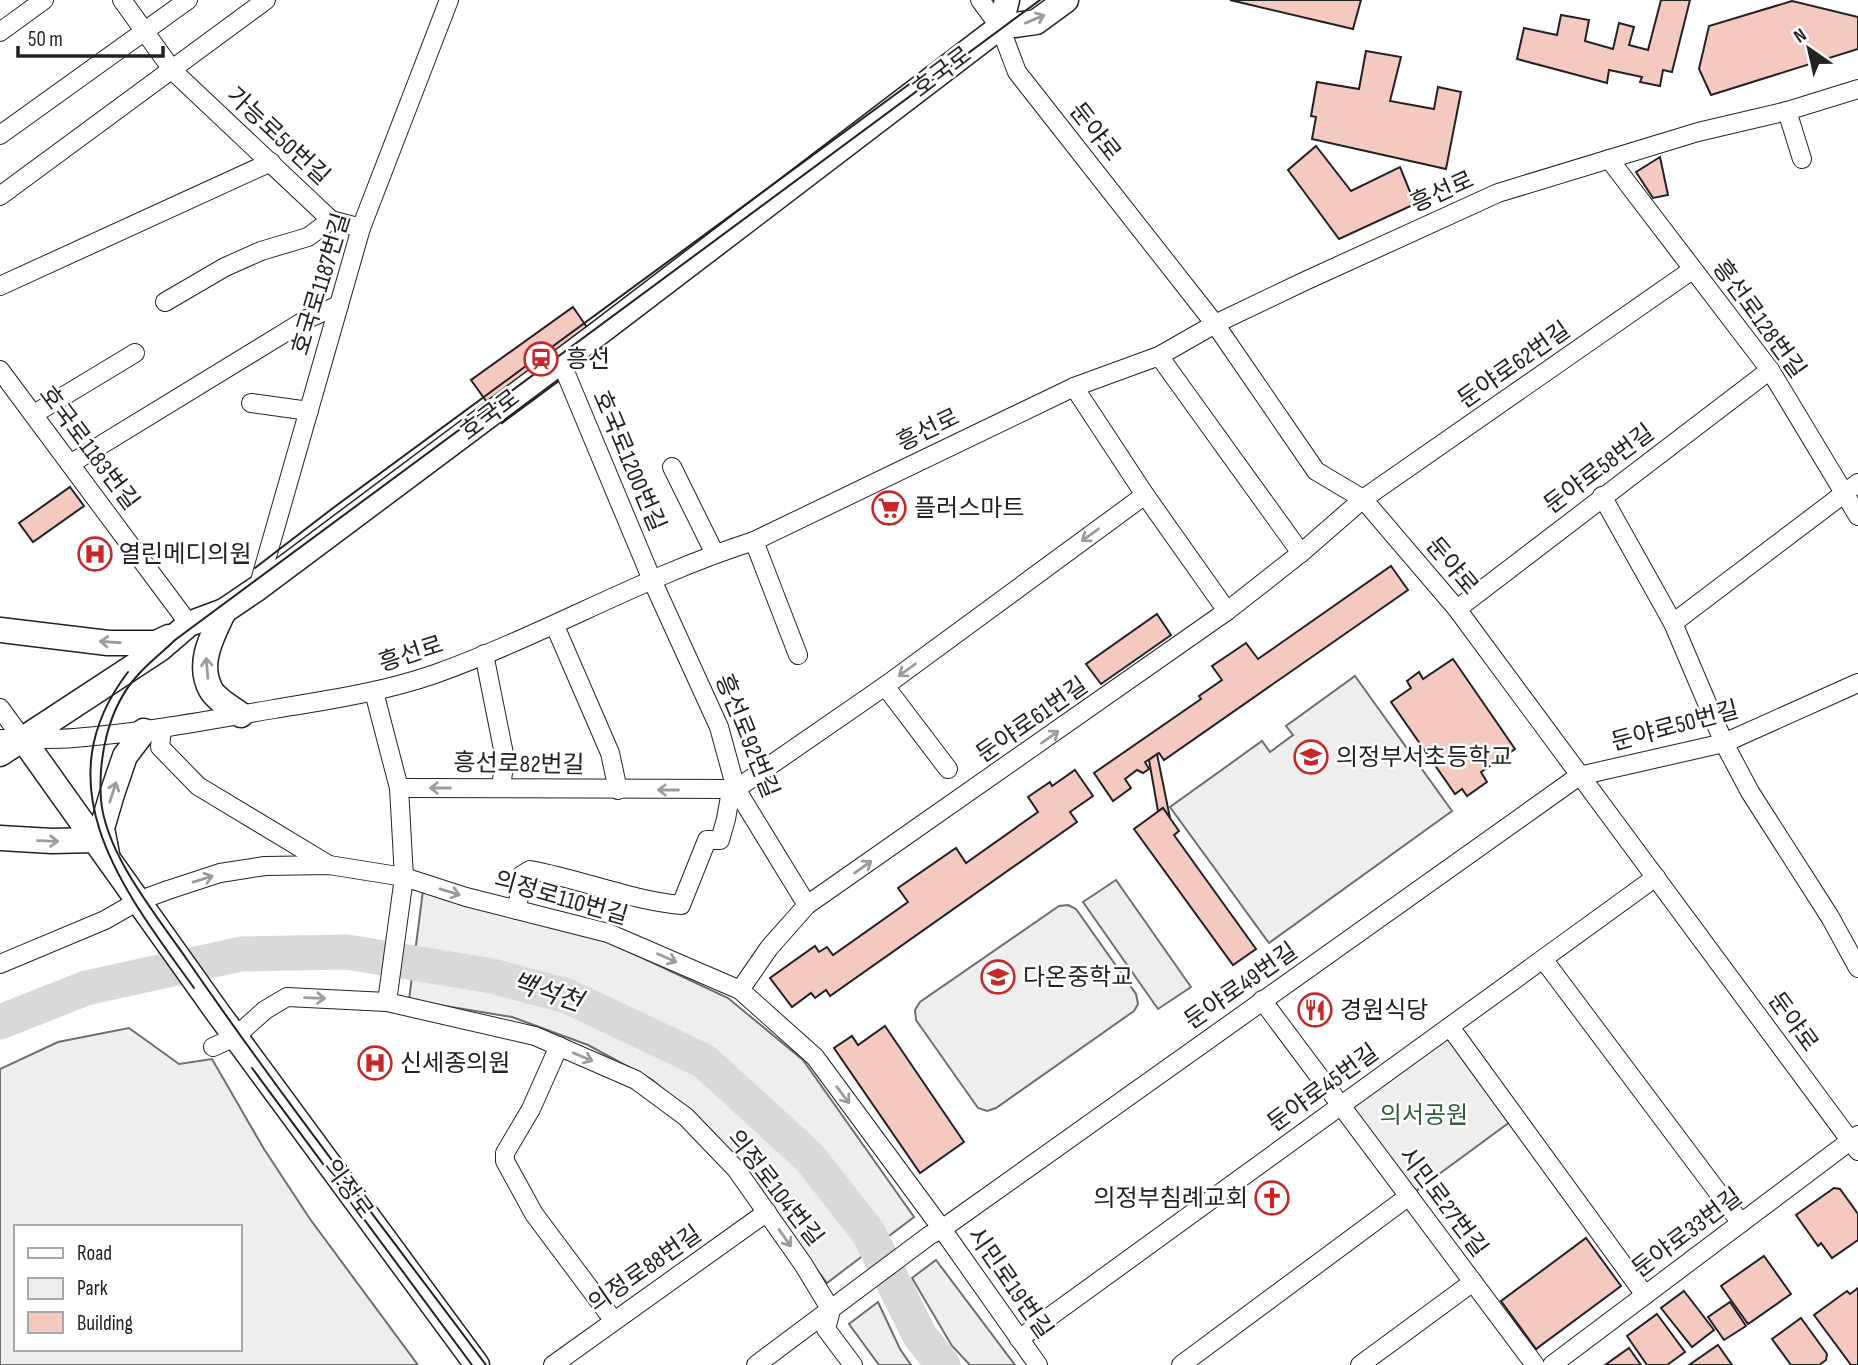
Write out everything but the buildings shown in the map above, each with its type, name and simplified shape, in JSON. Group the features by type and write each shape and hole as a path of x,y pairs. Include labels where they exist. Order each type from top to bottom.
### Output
{"street":[{"path":"0,32 44,0"},
{"name":"가능로50번길","path":"122,0 173,71 331,220 361,228"},
{"path":"0,135 188,0"},
{"path":"0,196 266,0"},
{"name":"호국로1187번길","path":"258,588 361,228 449,0"},
{"name":"둔야로","path":"980,0 1000,27 1017,72 1215,324 1316,471 1363,499 1457,609 1579,776 1855,1142"},
{"path":"1000,27 1007,0"},
{"name":"호국로","path":"0,754 11,738 160,649 182,628 224,611 258,588 561,362 1000,27 1036,22 1066,0"},
{"name":"흥선로","path":"11,738 72,738 153,730 374,692 435,674 555,626 652,580 754,541 1074,387 1159,356 1215,324 1498,193 1698,132 1787,111 1858,89"},
{"path":"1787,111 1802,159"},
{"name":"흥선로128번길","path":"1609,159 1770,370 1851,488 1858,516"},
{"path":"0,286 271,162"},
{"path":"164,302 225,267 261,251 308,237 331,220"},
{"name":"둔야로62번길","path":"1363,499 1692,270"},
{"path":"70,464 307,319 339,305"},
{"path":"34,414 135,354"},
{"path":"1159,356 1301,553"},
{"name":"호국로1200번길","path":"561,362 652,580"},
{"name":"둔야로58번길","path":"1457,609 1770,370"},
{"name":"호국로1183번길","path":"2,378 34,414 70,464 182,628"},
{"path":"1074,387 1145,495 1227,611"},
{"path":"251,403 309,411"},
{"path":"672,467 715,554"},
{"path":"1673,623 1851,488"},
{"path":"517,909 522,875 530,870 565,876 611,892 658,903 681,905 707,840 720,840 733,790 885,686 1145,495"},
{"path":"1602,496 1673,623 1724,743 1750,792 1830,917 1858,968"},
{"name":"둔야로61번길","path":"740,990 769,948 807,905 1227,611 1301,553 1363,499"},
{"path":"754,541 798,655"},
{"name":"흥선로92번길","path":"652,580 719,727 733,790 807,905"},
{"path":"224,611 206,648 206,674 212,691 241,715"},
{"path":"555,626 610,753 618,790"},
{"path":"0,630 108,643 156,643 182,628"},
{"path":"484,654 505,759 501,787"},
{"name":"둔야로50번길","path":"1579,776 1724,743 1858,683"},
{"path":"885,686 948,769"},
{"path":"374,692 400,788 404,877 387,1002"},
{"path":"0,708 11,738 102,849 143,907"},
{"path":"102,849 102,828 125,757 153,730 160,747 198,786 329,865"},
{"name":"둔야로49번길","path":"756,1365 936,1232 1579,776"},
{"name":"흥선로82번길","path":"400,788 733,790"},
{"path":"0,838 52,841 102,849"},
{"name":"의정로110번길","path":"0,964 220,873 265,866 329,865 404,877 608,933 740,990 815,1057 936,1232"},
{"name":"둔야로45번길","path":"1019,1339 1656,877"},
{"name":"의정로","path":"143,907 477,1365"},
{"path":"1543,959 1741,1223"},
{"name":"의정로104번길","path":"213,1047 236,1037 265,1010 287,997 387,1002 535,1036 636,1080 686,1117 736,1169 833,1308"},
{"name":"시민로27번길","path":"1262,1000 1535,1365"},
{"path":"1450,1027 1514,1119 1645,1296"},
{"path":"558,1046 531,1109 505,1153 505,1161 534,1213 614,1321"},
{"name":"둔야로33번길","path":"1552,1365 1741,1223 1855,1142"},
{"path":"1181,1365 1409,1196"},
{"name":"의정로88번길","path":"553,1365 766,1212"},
{"name":"시민로19번길","path":"936,1232 1038,1365"},
{"path":"1360,1365 1473,1282"},
{"path":"833,1308 826,1329 853,1365"}],"green space":[{"path":"1355,676 1452,811 1269,943 1170,807 1262,741 1270,752 1293,735 1286,726"},
{"path":"1116,880 1191,987 1158,1009 1083,902"},
{"path":"423,890 600,938 728,998 803,1060 914,1217 827,1283 709,1128 651,1079 588,1045 512,1017 409,1000"},
{"path":"1068,905 1076,909 1136,994 1138,1004 1134,1011 996,1108 987,1111 978,1108 916,1020 915,1010 920,1002 1059,906"},
{"name":"의서공원","path":"1450,1027 1514,1119 1409,1196 1340,1105"},
{"path":"129,1028 179,1064 212,1059 264,1149 310,1219 418,1365 0,1365 0,1069 58,1042"},
{"path":"936,1260 1015,1365 970,1365 952,1346 912,1278"},
{"path":"878,1302 900,1349 911,1365 879,1365 849,1324"}],"waterway":[{"name":"백석천","path":"0,1022 86,988 241,954 347,952 492,976 567,996 704,1061 809,1157 868,1232 920,1336 943,1365"}],"tram line":[{"path":"486,1365 261,1064 135,884 112,842 101,800 103,751 112,718 137,676 175,640 1040,0"},
{"path":"255,568 919,77"},
{"path":"128,672 103,715 91,756 92,797 102,837 120,876 142,914 194,988"},
{"path":"252,1068 472,1365"}],"place":[{"name":"흥선","path":"541,359"},
{"name":"플러스마트","path":"889,508"},
{"name":"열린메디의원","path":"95,554"},
{"name":"의정부서초등학교","path":"1311,757"},
{"name":"다온중학교","path":"998,977"},
{"name":"경원식당","path":"1315,1010"},
{"name":"신세종의원","path":"375,1063"},
{"name":"의정부침례교회","path":"1272,1198"}]}
